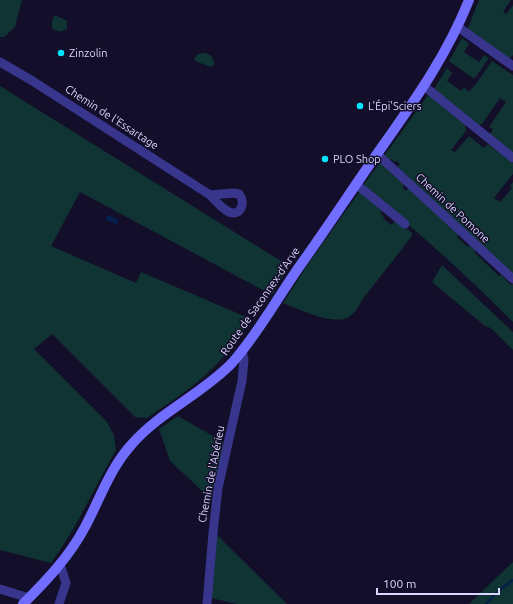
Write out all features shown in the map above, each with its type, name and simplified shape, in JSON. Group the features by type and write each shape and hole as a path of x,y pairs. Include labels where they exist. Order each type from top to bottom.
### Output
{"street":[{"name":"Route de Saconnex-d'Arve","path":"26,601 60,564 84,527 112,472 131,445 153,425 208,384 226,368 242,350 424,86 440,61 458,27 469,0"},
{"path":"458,27 512,64"},
{"name":"Chemin de l'Essartage","path":"0,62 31,80 210,195"},
{"path":"424,86 513,158"},
{"name":"Chemin de Pomone","path":"377,154 513,279"},
{"path":"356,184 405,224"},
{"name":"Chemin de l'Abérieu","path":"207,604 218,488 242,381 244,360 242,350"},
{"path":"59,604 66,583 60,564"},
{"path":"0,589 26,601"}],"green space":[{"path":"0,0 22,0 15,27 4,37 0,37"},
{"path":"479,0 511,0 503,12 506,14 513,5 513,55 509,60 467,30"},
{"path":"54,16 67,21 67,29 59,32 52,28"},
{"path":"462,38 469,44 464,52 479,62 484,55 489,58 475,78 449,61"},
{"path":"205,53 213,58 214,64 211,67 195,61 194,59 198,54"},
{"path":"492,61 513,75 513,154 489,135 493,129 489,127 506,102 500,98 482,124 478,125 434,89 447,68 452,73 447,81 461,91 464,87 469,92"},
{"path":"0,86 289,266 272,295 80,192 51,246 136,283 141,272 251,319 230,349 208,373 182,394 147,418 135,417 52,334 34,349 107,422 114,435 116,450 77,522 51,563 0,550"},
{"path":"428,95 465,124 466,131 451,150 455,152 469,136 484,148 488,144 513,163 513,174 494,198 500,202 512,188 510,186 513,182 513,275 397,167 400,164 391,159 389,160 384,156"},
{"path":"381,161 404,183 403,188 406,191 409,188 459,234 457,237 468,247 471,244 477,249 474,252 499,276 501,275 511,285 513,284 513,322 441,253 365,189 364,184"},
{"path":"360,191 383,210 380,213 391,225 396,220 412,233 412,236 349,317 342,319 325,318 283,303 308,264"},
{"path":"442,265 513,332 513,350 491,328 485,326 432,282"},
{"path":"178,416 225,443 213,501 170,461 159,429"},
{"path":"216,534 287,604 237,604 211,598"},
{"path":"513,562 513,604 469,604"}],"water":[{"path":"109,215 119,220 117,225 106,220 106,217"}],"waterway":[{"path":"486,604 498,591 513,580"}],"place":[{"name":"Zinzolin","path":"61,53"},
{"name":"L'Épi'Sciers","path":"360,106"},
{"name":"PLO Shop","path":"325,159"}]}
